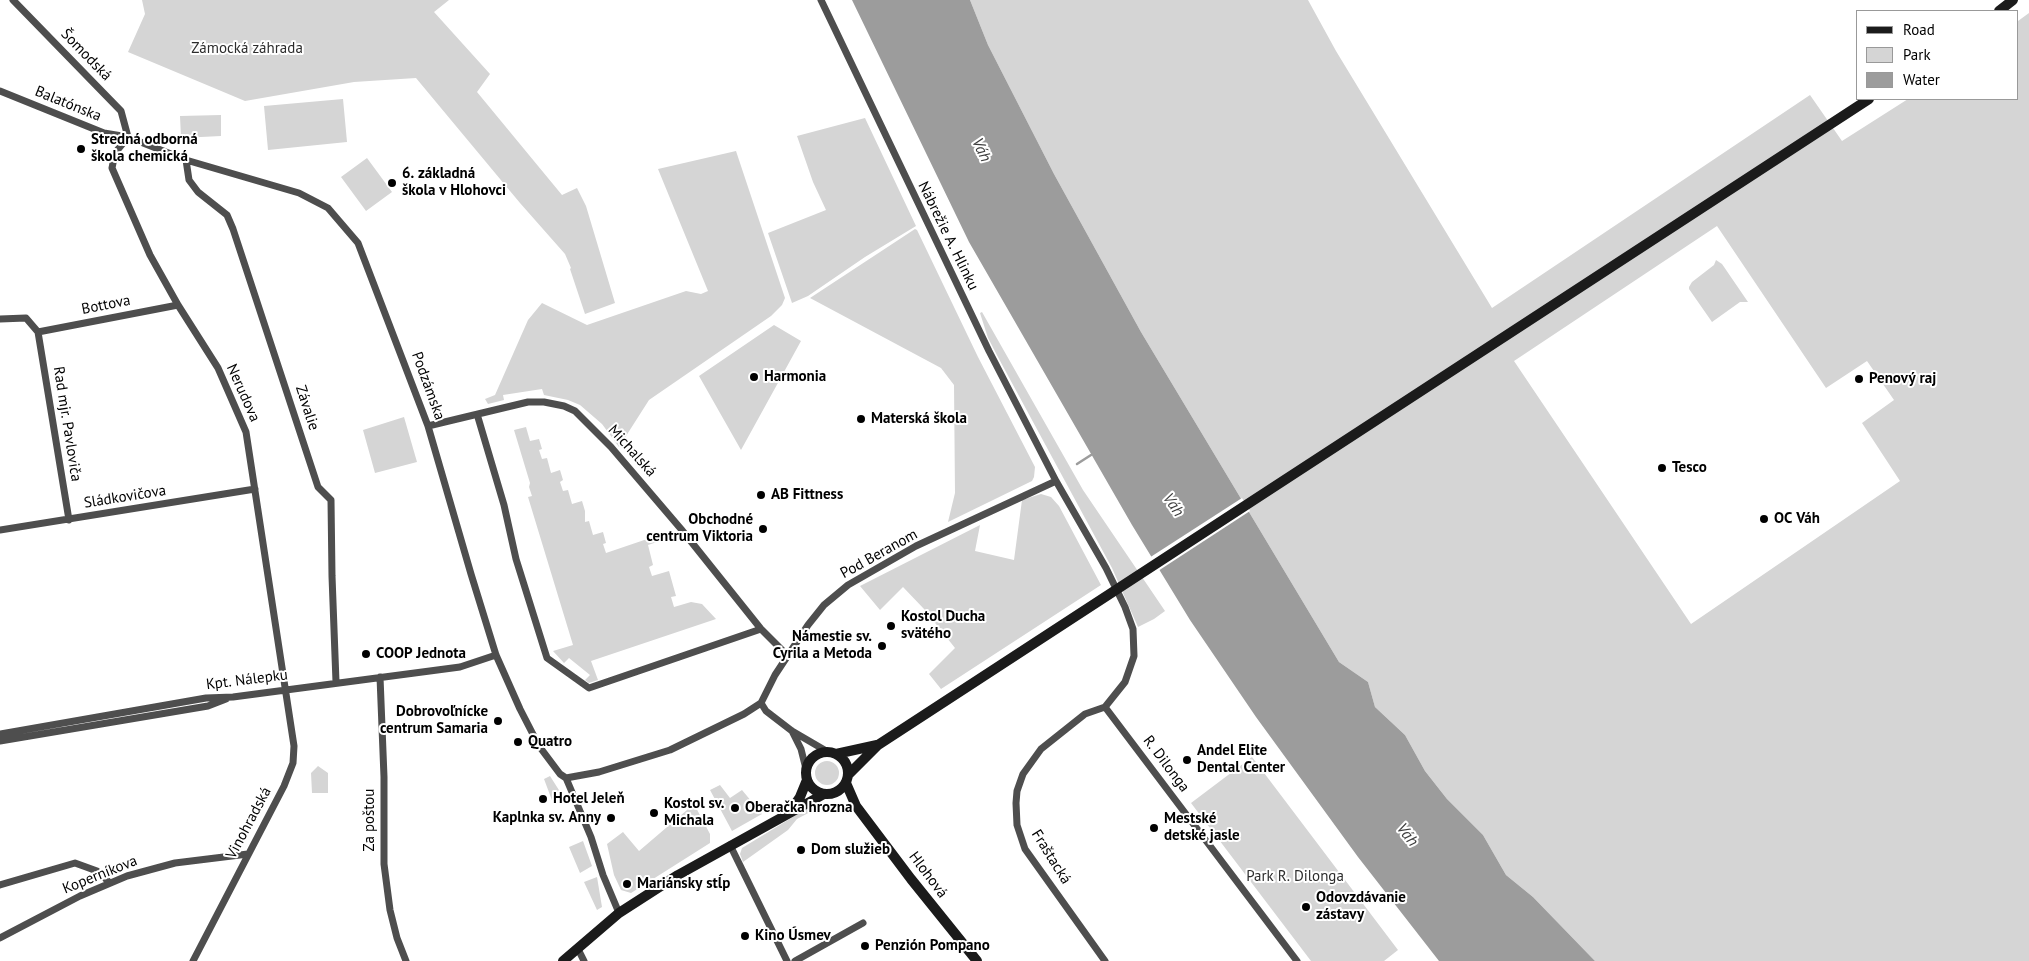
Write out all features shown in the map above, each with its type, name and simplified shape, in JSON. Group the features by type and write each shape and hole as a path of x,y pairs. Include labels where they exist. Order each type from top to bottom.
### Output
{"main road":[{"path":"2000,10 2013,0"},
{"path":"563,961 619,913 678,875 791,811 842,788 847,779 878,745 1867,100"},
{"path":"791,811 800,798 807,780 806,769 808,763 816,755 878,745"},
{"path":"832,753 845,762 847,779"},
{"name":"Hlohová","path":"847,779 856,806 911,880 977,961"},
{"path":"807,780 813,789 829,794"},
{"name":"Hlohová","path":"829,794 856,806"}],"street":[{"name":"Šomodská","path":"13,0 121,111 128,137"},
{"name":"Nábrežie A. Hlinku","path":"821,0 948,268 1056,481 1106,568 1133,629 1134,656 1125,682 1105,707"},
{"name":"Balatónska","path":"0,91 104,133 128,137"},
{"name":"Podzámska","path":"128,137 186,160 299,194 328,208 358,243 428,426 496,655 520,709 540,746 560,774 566,778 591,837 603,875 619,913"},
{"name":"Nerudova","path":"128,137 115,152 112,168 150,255 178,305 218,368 246,432 284,689"},
{"name":"Závalie","path":"186,160 189,180 198,192 227,215 233,229 318,487 331,500 336,682"},
{"name":"Bottova","path":"38,332 178,305"},
{"path":"0,319 26,318 38,332"},
{"name":"Rad mjr. Pavloviča","path":"38,332 69,520"},
{"name":"Michalská","path":"428,426 528,402 551,403 575,411 611,447 761,629 787,655"},
{"path":"477,414 504,505 516,559 547,658 590,688 761,629"},
{"name":"Pod Beranom","path":"761,703 787,655 806,627 824,605 861,576 916,546 1056,481"},
{"name":"Sládkovičova","path":"0,530 255,489"},
{"name":"Kpt. Nálepku","path":"0,734 206,698 233,697 460,667 496,655"},
{"name":"Za poštou","path":"380,677 384,777 384,864 390,910 397,938 406,961"},
{"name":"Vinohradská","path":"193,961 284,786 293,763 294,746 284,689"},
{"path":"0,741 208,706 233,697"},
{"path":"566,778 599,772 670,750 744,714 761,703 766,711 792,731 832,753"},
{"name":"Fraštacká","path":"1105,707 1085,714 1041,749 1023,774 1017,791 1016,803 1017,825 1026,849 1105,961"},
{"name":"R. Dilonga","path":"1105,707 1297,961"},
{"path":"792,731 801,749 806,769"},
{"path":"730,846 787,961"},
{"name":"Koperníkova","path":"0,938 80,896 127,876 175,863 248,854"},
{"path":"0,885 75,863 97,871 110,883"},
{"path":"795,961 863,922"},
{"path":"578,948 584,961"}],"green space":[{"name":"Zámocká záhrada","path":"142,0 449,0 434,12 490,74 477,92 562,195 577,188 586,206 615,303 585,314 565,254 416,78 354,82 245,101 128,52 145,14"},
{"path":"970,0 1308,0 1336,51 1492,308 1810,95 1842,141 1906,100 2019,100 2019,20 2029,13 2029,961 1595,961 1533,897 1506,875 1483,835 1447,799 1425,771 1405,735 1375,707 1368,682 1339,662 1141,332 1054,174 988,45","holes":["1717,226 1826,388 1867,361 1894,400 1862,423 1900,481 1691,624 1514,361"]},
{"path":"343,99 347,142 268,150 264,106"},
{"path":"221,115 221,136 181,138 180,116"},
{"path":"865,118 916,226 865,257 808,296 792,303 768,233 826,210 813,182 797,136"},
{"path":"736,151 785,298 782,305 771,316 649,400 619,447 602,424 580,405 568,400 544,395 542,389 503,395 504,400 488,404 485,399 495,395 528,320 542,303 587,325 686,291 701,294 708,291 658,169"},
{"path":"367,158 392,192 366,211 341,177"},
{"path":"915,229 1035,467 1032,481 948,522 955,493 954,385 941,368 810,298"},
{"path":"1716,260 1722,264 1748,302 1740,302 1712,322 1689,287 1692,282 1714,265"},
{"path":"982,312 1083,490 1165,611 1154,619 1138,627 1112,568 988,338 980,313"},
{"path":"774,325 801,341 741,450 699,376"},
{"path":"404,417 417,462 375,473 363,430"},
{"path":"526,427 530,441 539,439 542,449 539,450 542,459 547,458 551,473 560,470 563,480 560,482 563,491 568,490 572,504 582,501 585,511 585,522 589,521 593,535 603,532 606,543 603,544 606,553 656,536 657,542 648,545 653,565 649,567 652,576 669,571 676,596 671,597 674,607 691,602 702,604 716,619 591,661 598,680 589,683 585,680 590,675 569,658 564,663 553,651 573,645 528,497 532,496 529,487 530,483 514,430"},
{"path":"1041,494 1051,497 1059,506 1101,585 941,689 929,674 955,648 924,609 903,587 880,610 860,586 980,525 975,551 1014,560 1022,500"},
{"name":"Park R. Dilonga","path":"1252,757 1398,950 1384,961 1311,961 1191,803"},
{"path":"827,761 836,764 839,773 836,782 827,785 818,782 815,773 818,764"},
{"path":"318,766 328,773 328,793 312,793 311,773"},
{"path":"550,776 564,798 553,803 544,779"},
{"path":"720,785 730,798 742,790 762,814 732,831 710,790"},
{"path":"694,804 710,834 710,843 631,893 621,890 614,875 607,844 623,832 639,851"},
{"path":"811,806 814,810 797,819 788,830 743,862 740,854 742,848"},
{"path":"583,841 592,866 580,873 569,847"},
{"path":"597,877 602,907 597,910 584,882"}],"water":[{"name":"Váh","path":"852,0 970,0 988,45 1054,174 1141,332 1339,662 1368,682 1375,707 1405,735 1425,771 1447,799 1483,835 1506,875 1533,897 1595,961 1439,961 1358,857 1256,717 1190,620 1132,525 969,242"}],"pier":[{"path":"1242,498 1250,511 1158,571 1149,558"}],"waterway":[{"path":"1077,464 1091,455"}],"place":[{"name":"Stredná odborná škola chemická","path":"81,149"},
{"name":"6. základná škola v Hlohovci","path":"392,183"},
{"name":"Harmonia","path":"754,377"},
{"name":"Penový raj","path":"1859,379"},
{"name":"Materská škola","path":"861,419"},
{"name":"Tesco","path":"1662,468"},
{"name":"AB Fittness","path":"761,495"},
{"name":"OC Váh","path":"1764,519"},
{"name":"Obchodné centrum Viktoria","path":"763,529"},
{"name":"Kostol Ducha svätého","path":"891,626"},
{"name":"Námestie sv. Cyrila a Metoda","path":"882,646"},
{"name":"COOP Jednota","path":"366,654"},
{"name":"Dobrovoľnícke centrum Samaria","path":"498,721"},
{"name":"Quatro","path":"518,742"},
{"name":"Andel Elite Dental Center","path":"1187,760"},
{"name":"Hotel Jeleň","path":"543,799"},
{"name":"Oberačka hrozna","path":"735,808"},
{"name":"Kostol sv. Michala","path":"654,813"},
{"name":"Kaplnka sv. Anny","path":"611,818"},
{"name":"Mestské detské jasle","path":"1154,828"},
{"name":"Dom služieb","path":"801,850"},
{"name":"Mariánsky stĺp","path":"627,884"},
{"name":"Odovzdávanie zástavy","path":"1306,907"},
{"name":"Kino Úsmev","path":"745,936"},
{"name":"Penzión Pompano","path":"865,946"}]}
